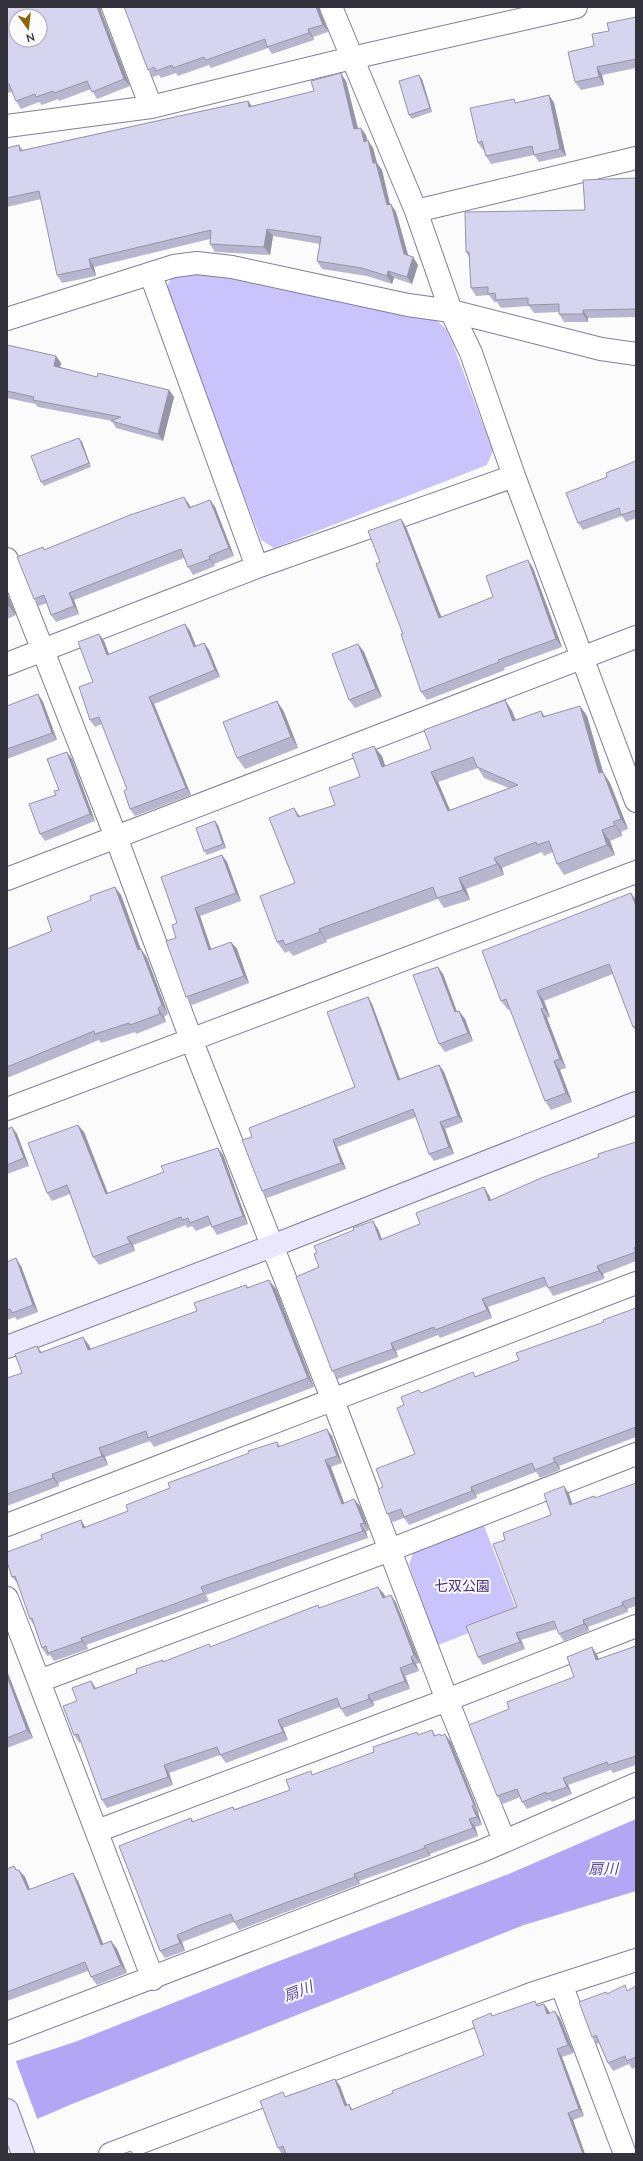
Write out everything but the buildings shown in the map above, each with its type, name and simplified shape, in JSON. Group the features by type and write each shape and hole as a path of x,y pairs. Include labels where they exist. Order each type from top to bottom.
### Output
{"street":[{"path":"113,7 151,106"},
{"path":"331,7 416,210 452,311 471,353 514,476 636,801"},
{"path":"7,126 151,106 352,58 521,13 576,7"},
{"path":"416,210 636,158"},
{"path":"7,319 151,275 174,266 197,263 232,266 408,305 452,311 601,349 636,354"},
{"path":"151,275 257,567"},
{"path":"7,664 257,567 514,476"},
{"path":"7,559 116,837 191,1039 332,1398 447,1700 504,1840"},
{"path":"7,879 636,637"},
{"path":"7,1109 636,872"},
{"path":"7,1347 272,1246 636,1104"},
{"path":"7,1525 332,1398 636,1283"},
{"path":"39,1681 390,1550 636,1454"},
{"path":"7,1598 153,1979"},
{"path":"97,1831 447,1700 636,1626"},
{"path":"7,2033 153,1979 482,1851 504,1840 636,1784"},
{"path":"110,2154 561,1984 636,1960"},
{"path":"561,1984 625,2154"},
{"path":"7,2110 22,2154"}],"green space":[{"path":"190,270 432,316 446,329 452,342 493,451 487,465 274,548 261,540 165,289 175,273"},
{"name":"七双公園","path":"483,1523 518,1614 438,1645 409,1565 414,1550"}],"water":[{"name":"扇川","path":"636,1819 636,1891 524,1925 72,2104 7,2132 7,2064 75,2042 266,1966 511,1873"}],"pier":[{"path":"15,2059 38,2121 7,2134 7,2062"}]}
